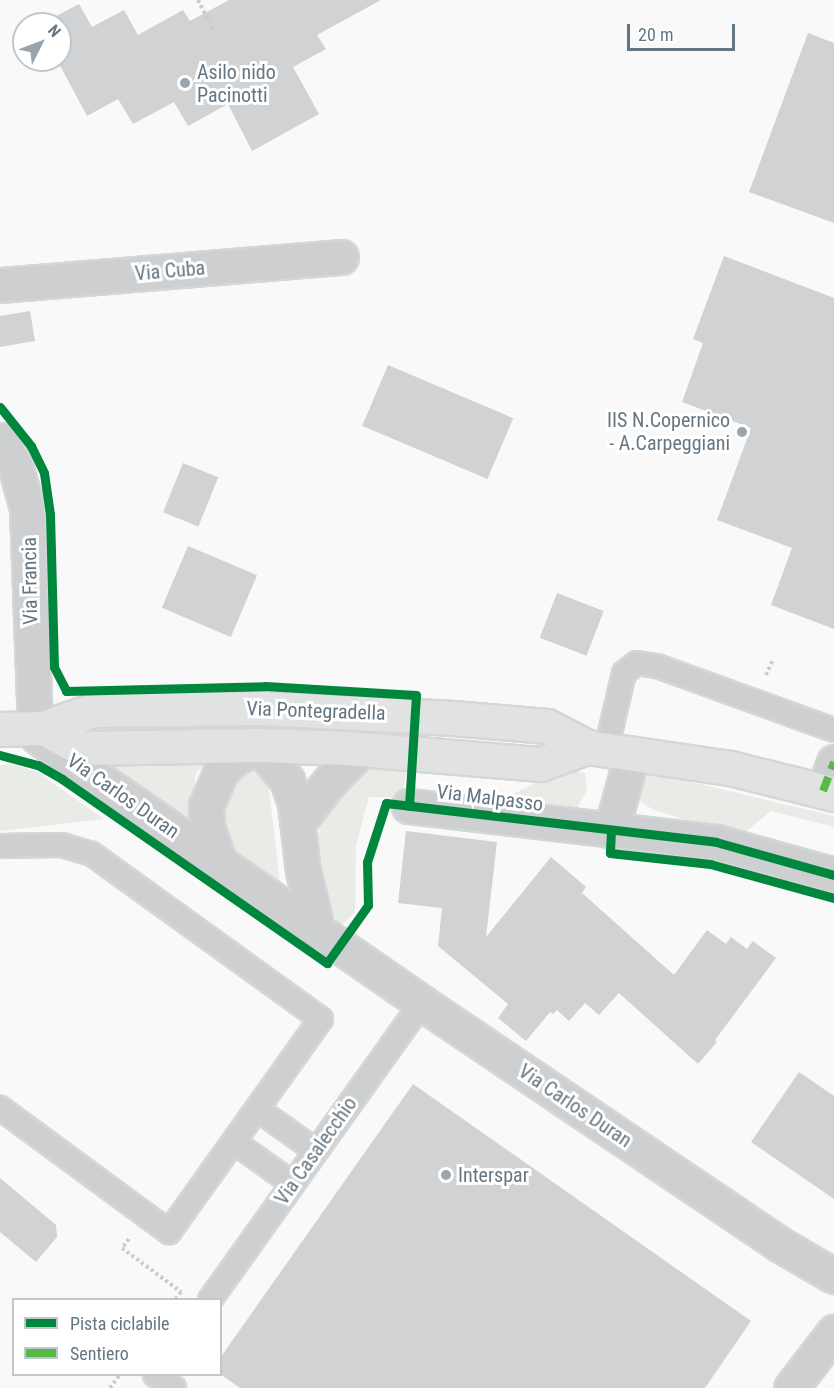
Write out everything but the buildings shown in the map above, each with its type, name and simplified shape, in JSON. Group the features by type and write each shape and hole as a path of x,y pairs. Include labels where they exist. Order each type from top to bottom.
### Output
{"street":[{"name":"Via Cuba","path":"0,285 341,257"},
{"name":"Via Francia","path":"0,440 15,465 27,508 26,728"},
{"name":"Via Pontegradella","path":"26,728 93,710 261,708 365,712 547,726 608,750 830,782"},
{"path":"261,708 258,745 274,761 287,780 298,822 303,871 318,932"},
{"name":"Via Pontegradella","path":"26,728 81,748 258,745 361,749 540,764 608,750"},
{"name":"Via Carlos Duran","path":"26,728 422,1003 779,1244 834,1276"},
{"name":"Via Carlos Duran","path":"220,864 207,827 206,806 222,771 234,759 258,745"},
{"path":"298,822 330,781 361,749"},
{"path":"608,750 611,831"},
{"name":"Via Malpasso","path":"409,806 716,842 834,875"},
{"path":"791,1388 834,1332"}],"lane":[{"path":"608,750 624,673 637,663 657,666 834,730"},
{"path":"0,846 62,845 92,854 321,1018 169,1232 0,1108"},
{"name":"Via Casalecchio","path":"211,1298 422,1003"},
{"path":"257,1109 316,1151"},
{"path":"234,1142 292,1184"},
{"path":"156,1376 174,1388"}],"path":[{"path":"198,0 213,30"}],"shaded area":[{"path":"97,757 212,758 196,773 190,815 195,836"},
{"path":"242,759 260,772 269,789 281,893 234,858 222,834 222,779"},
{"path":"12,764 37,772 104,819 0,831 0,765"},
{"path":"368,765 408,768 401,798 369,797 356,845 355,913 340,926 321,895 315,851 322,816 333,798"},
{"path":"566,768 585,773 587,790 576,810 503,799"},
{"path":"649,772 834,816 834,827 771,811 739,837 652,809 634,797 640,775"}],"marked path":[{"path":"823,791 834,762"}],"cycle path":[{"path":"0,407 31,446 44,473 50,514 54,667 66,691 265,686 416,695 409,806"},
{"path":"0,755 38,765 62,779 327,963 368,905 367,862 386,803 716,842 834,875"},
{"path":"611,831 610,853 710,864 834,898"}],"place":[{"name":"Asilo nido Pacinotti","path":"185,83"},
{"name":"IIS N.Copernico - A.Carpeggiani","path":"742,432"},
{"name":"Interspar","path":"446,1175"}]}
